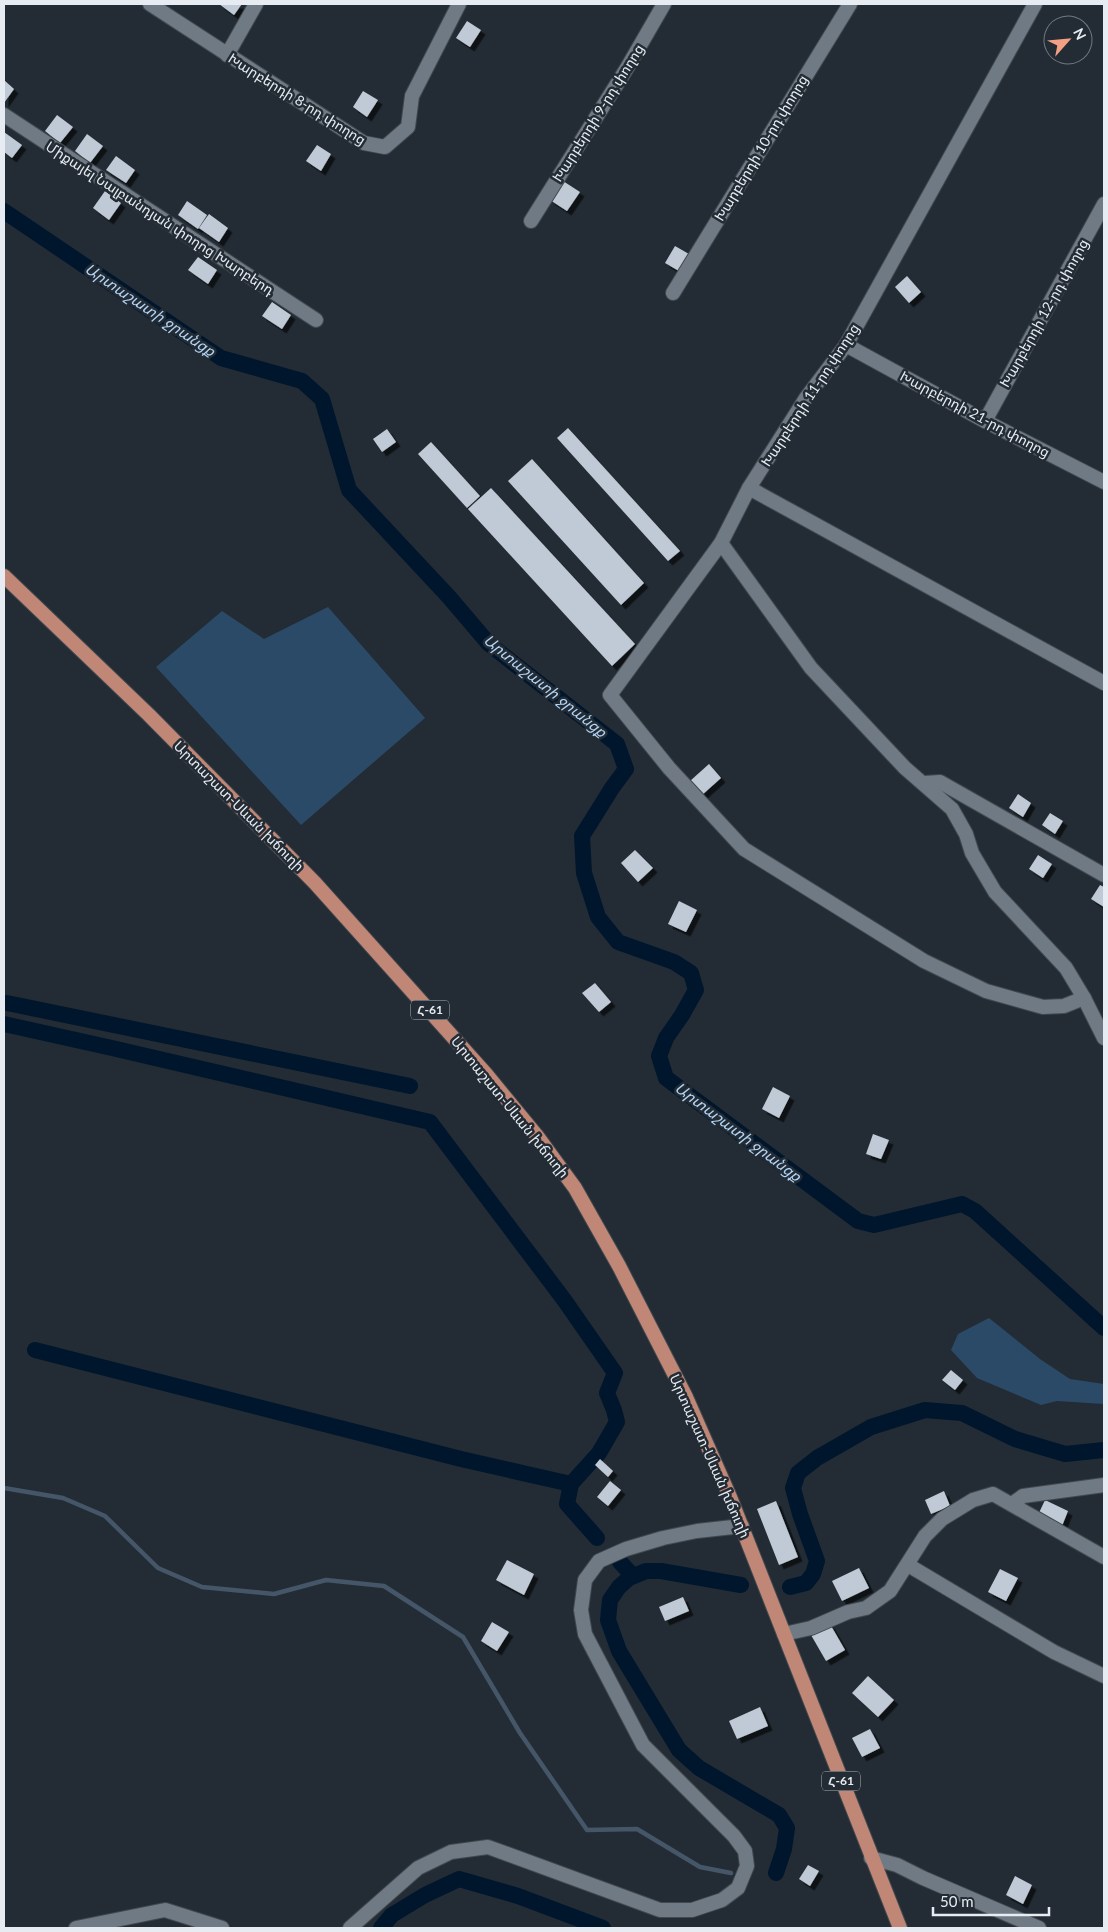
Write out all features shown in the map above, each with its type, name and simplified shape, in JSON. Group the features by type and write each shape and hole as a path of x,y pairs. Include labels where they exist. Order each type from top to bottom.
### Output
{"main road":[{"name":"Արտաշատ-Սևան խճուղի","path":"4,576 149,715 315,883 486,1074 537,1136 575,1188 686,1397 742,1526 900,1928"}],"street":[{"name":"Խարբերդի 8-րդ փողոց","path":"150,4 364,143 385,147 408,127 412,96 459,4"},
{"path":"227,55 256,4"},
{"name":"Խարբերդի 9-րդ փողոց","path":"531,221 627,68 664,4"},
{"name":"Խարբերդի 10-րդ փողոց","path":"673,293 850,4"},
{"name":"Խարբերդի 11-րդ փողոց","path":"1035,4 846,345 806,398 749,488 721,543 610,694 669,768 744,850 924,961 986,991 1043,1007 1064,1006 1084,998"},
{"name":"Միքայել Նալբանդյան փողոց Խարբերդ","path":"4,115 316,320"},
{"name":"Խարբերդի 12-րդ փողոց","path":"985,421 1104,204"},
{"name":"Խարբերդի 21-րդ փողոց","path":"846,345 985,421 1104,482"},
{"path":"749,488 1104,683"},
{"path":"721,543 811,668 905,768 925,783 952,809 966,834 972,853 995,892 1066,968 1084,998 1104,1038"},
{"path":"925,783 940,782 1104,874"},
{"path":"1012,1504 1023,1496 1104,1485"},
{"path":"784,1634 811,1628 848,1612 866,1608 890,1591 925,1536 942,1519 973,1500 993,1494 1104,1557"},
{"path":"350,1928 418,1868 451,1852 488,1847 660,1910 692,1910 722,1900 738,1888 747,1866 745,1851 734,1836 643,1745 585,1634 581,1610 585,1580 599,1561 626,1549 663,1538 697,1531 742,1526"},
{"path":"908,1565 1054,1652 1104,1676"},
{"path":"871,1858 897,1865 1039,1928"},
{"path":"76,1928 165,1910 222,1928"}],"shaded area":[{"path":"328,607 425,718 301,825 156,667 222,611 264,639"},
{"path":"989,1318 1040,1359 1070,1379 1104,1384 1104,1404 1057,1401 1041,1405 977,1378 951,1350 958,1334"}],"building":[{"path":"219,4 242,4 234,15"},
{"path":"467,21 481,30 470,47 456,38"},
{"path":"4,80 14,89 4,103"},
{"path":"363,91 378,100 367,117 353,107"},
{"path":"57,115 73,127 60,143 45,131"},
{"path":"4,132 22,145 12,158 4,152"},
{"path":"87,134 103,146 90,163 75,151"},
{"path":"317,145 331,154 321,171 306,161"},
{"path":"116,156 135,170 126,183 106,170"},
{"path":"563,181 580,192 567,211 550,200"},
{"path":"105,191 121,203 109,220 93,208"},
{"path":"187,201 207,215 198,229 178,215"},
{"path":"209,214 228,228 219,242 199,228"},
{"path":"675,246 689,254 679,271 665,263"},
{"path":"198,257 217,270 208,284 188,270"},
{"path":"907,276 921,292 909,303 895,287"},
{"path":"272,302 291,315 282,329 262,316"},
{"path":"568,428 680,551 668,561 557,438"},
{"path":"387,429 396,442 382,452 373,439"},
{"path":"431,442 480,496 467,508 418,454"},
{"path":"532,459 644,583 621,605 508,481"},
{"path":"491,488 635,644 612,666 468,509"},
{"path":"709,764 721,778 702,795 690,781"},
{"path":"1018,794 1031,803 1023,817 1009,808"},
{"path":"1050,813 1063,821 1055,834 1042,825"},
{"path":"635,850 653,868 638,882 621,863"},
{"path":"1038,855 1052,864 1043,878 1029,869"},
{"path":"1100,885 1104,887 1104,907 1091,899"},
{"path":"679,901 697,910 686,932 668,924"},
{"path":"595,983 611,1002 599,1012 582,993"},
{"path":"773,1087 790,1096 779,1118 762,1109"},
{"path":"873,1134 889,1140 881,1159 866,1154"},
{"path":"951,1370 963,1380 955,1390 942,1380"},
{"path":"600,1459 613,1471 608,1477 595,1465"},
{"path":"610,1481 621,1490 608,1506 597,1497"},
{"path":"944,1491 950,1506 931,1514 925,1500"},
{"path":"1045,1500 1068,1511 1062,1526 1038,1515"},
{"path":"776,1501 798,1557 779,1565 757,1509"},
{"path":"507,1560 534,1574 524,1595 496,1580"},
{"path":"859,1568 869,1588 842,1601 832,1581"},
{"path":"1000,1569 1018,1578 1006,1601 988,1592"},
{"path":"683,1597 689,1611 665,1621 659,1607"},
{"path":"492,1622 509,1632 497,1651 481,1641"},
{"path":"830,1624 845,1650 826,1661 811,1635"},
{"path":"868,1676 894,1700 878,1717 852,1693"},
{"path":"760,1707 768,1726 737,1739 729,1721"},
{"path":"870,1729 880,1748 862,1757 852,1738"},
{"path":"808,1865 819,1871 810,1886 799,1879"},
{"path":"1015,1876 1032,1885 1023,1904 1006,1895"}],"waterway":[{"name":"Արտաշատի ջրանցք","path":"4,211 221,358 302,381 322,399 349,490 449,597 489,644 617,744 626,769 582,836 584,873 598,917 618,942 674,962 691,973 696,990 666,1038 659,1056 666,1078 858,1221 874,1225 962,1204 975,1211 1104,1328"},
{"path":"7,1003 410,1086"},
{"path":"4,1024 430,1122 565,1301 615,1373 607,1393 617,1422 599,1453 571,1484 567,1504 597,1538"},
{"path":"35,1350 461,1459 571,1484"},
{"name":"Արտաշատի ջրանցք","path":"790,1587 806,1583 813,1574 817,1561 793,1488 798,1473 817,1458 871,1427 925,1410 962,1413 1015,1439 1065,1454 1104,1450"},
{"path":"4,1488 63,1498 105,1516 158,1568 202,1587 274,1594 326,1580 384,1586 463,1637 520,1733 587,1830 637,1829 700,1867 731,1873"},
{"path":"620,1562 633,1576"},
{"name":"Արտաշատի ջրանցք","path":"741,1585 661,1571 646,1571 629,1578 619,1587 610,1600 608,1620 619,1651 679,1750 699,1768 779,1815 787,1828 784,1849 776,1873"},
{"name":"Արտաշատի ջրանցք","path":"381,1928 392,1915 425,1895 459,1879 518,1896 603,1928"}]}
